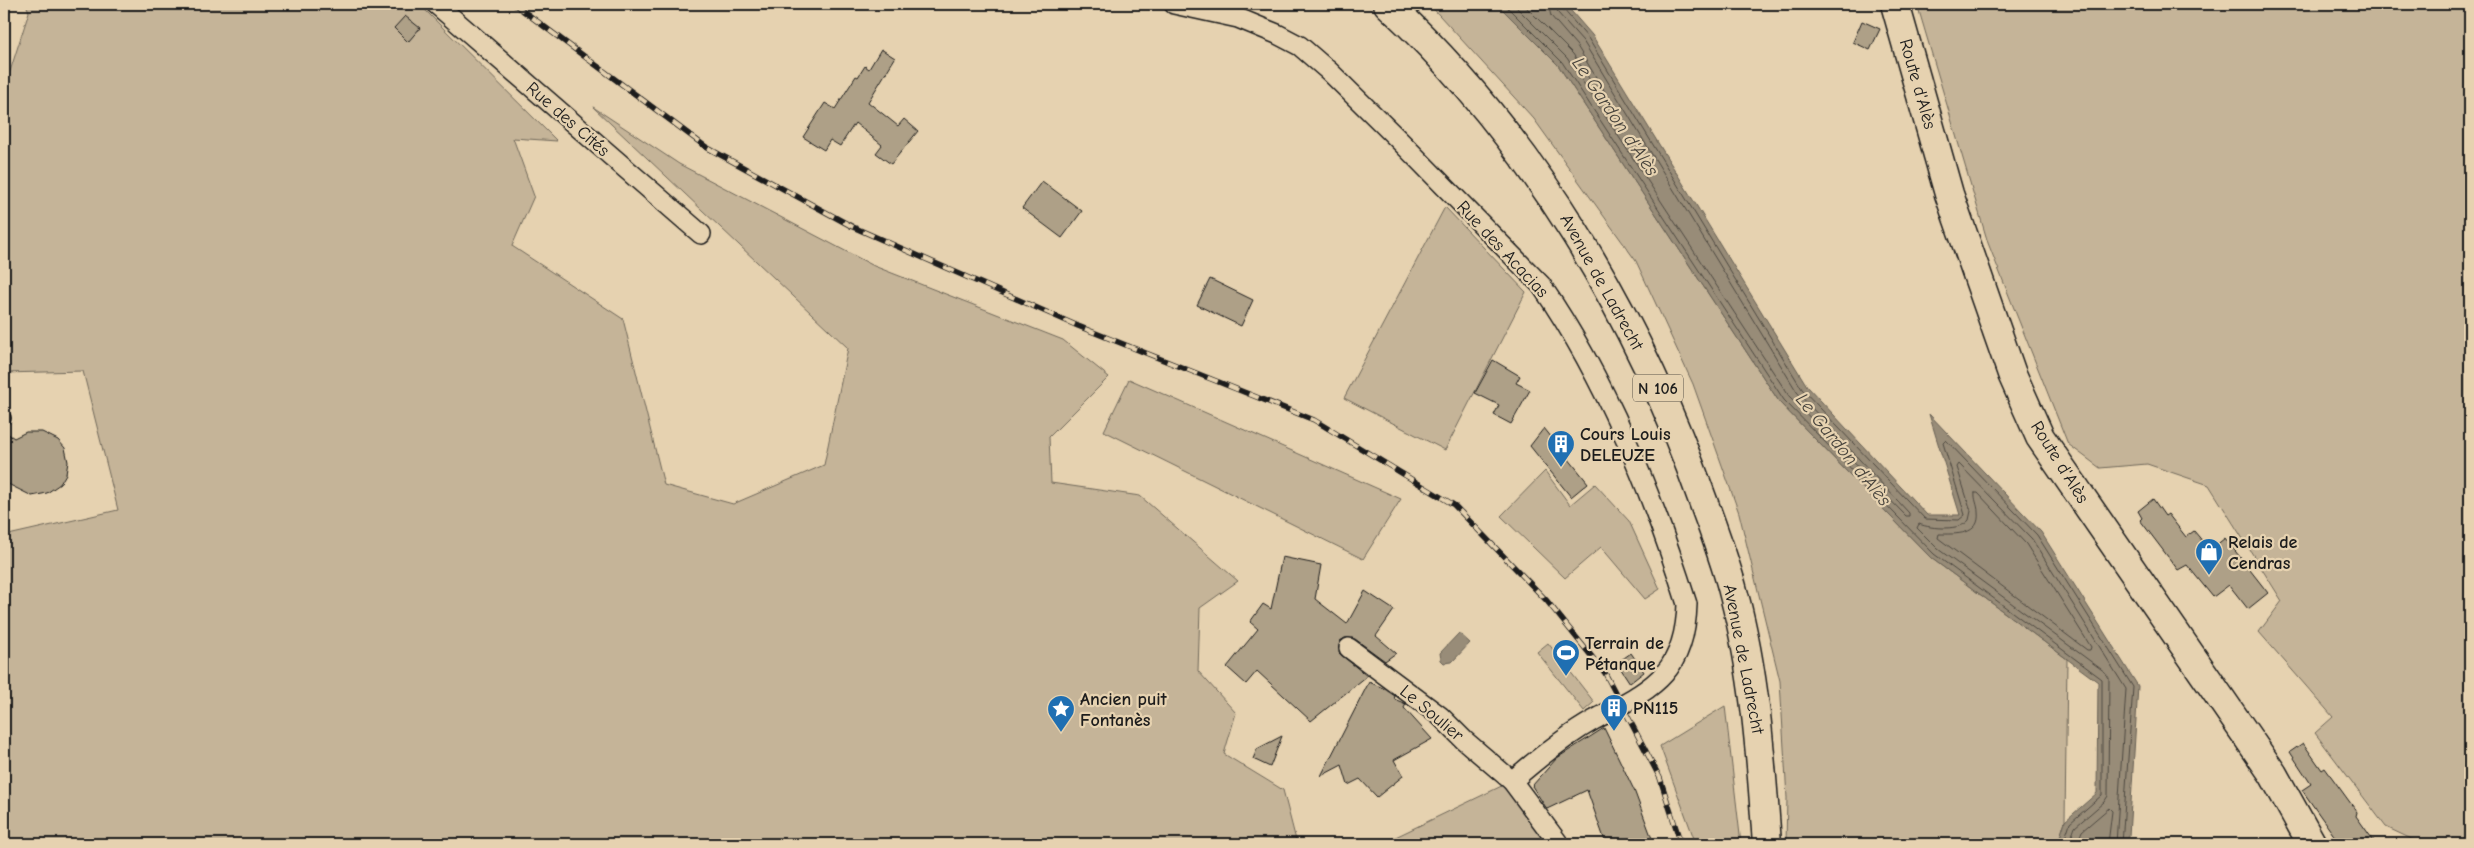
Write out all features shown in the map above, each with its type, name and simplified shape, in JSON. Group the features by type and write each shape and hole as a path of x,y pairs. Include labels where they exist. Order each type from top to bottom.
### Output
{"main road":[{"name":"Avenue de Ladrecht","path":"1388,4 1450,69 1496,122 1561,209 1627,324 1659,388 1686,455 1734,595 1758,722 1767,844"},
{"name":"Route d'Alès","path":"1895,4 1949,194 2012,374 2040,437 2274,774 2312,844"}],"street":[{"name":"Rue des Cités","path":"436,4 701,234"},
{"name":"Rue des Acacias","path":"1174,4 1238,18 1277,34 1300,46 1330,72 1541,285 1560,312 1597,381 1631,452 1687,604 1686,630 1677,655 1657,682 1642,695 1594,720 1564,740 1512,781"},
{"name":"Le Soulier","path":"1349,648 1440,716 1512,781 1559,844"}],"shaded area":[{"path":"26,4 419,4 557,141 513,138 534,196 512,246 623,319 664,485 733,504 824,465 848,348 593,107 679,164 874,266 1063,340 1109,377 1049,437 1051,483 1140,496 1238,581 1200,608 1198,671 1236,713 1224,754 1283,790 1297,844 4,844 4,536 118,510 83,371 4,373 4,90 29,12"},
{"path":"1429,4 1497,4 1558,65 1780,403 1931,558 2067,659 2065,821 2058,844 1786,844 1787,798 1780,681 1739,513 1693,384 1636,261 1534,119"},
{"path":"1917,4 2470,4 2470,844 2422,844 2386,827 2315,733 2333,717 2259,632 2282,601 2209,485 2147,464 2100,468 2068,444 1988,243"},
{"path":"1445,207 1526,292 1445,450 1344,398"},
{"path":"1129,379 1401,499 1363,559 1104,431"},
{"path":"1545,471 1570,505 1595,484 1629,521 1660,589 1645,599 1601,547 1565,578 1501,516"},
{"name":"Terrain de Pétanque","path":"1548,643 1594,702 1584,711 1537,652"},
{"path":"1725,706 1741,844 1696,844 1660,746"},
{"path":"1512,781 1548,844 1381,844"}],"water":[{"name":"Le Gardon d'Alès","path":"1497,4 1565,4 1592,35 1807,386 1927,515 1960,515 1929,414 2041,532 2138,686 2129,836 2126,844 2058,844 2065,821 2097,793 2098,682 1931,558 1780,403 1558,65"},
{"path":"1459,633 1470,643 1452,662 1444,663 1441,660 1440,653"}],"building":[{"path":"405,16 420,28 408,42 394,28"},
{"path":"1862,21 1880,29 1870,50 1853,42"},
{"path":"881,49 895,58 868,102 898,126 904,119 918,131 891,164 876,153 882,145 855,123 840,146 830,140 824,150 803,137 825,103 835,109 856,76 858,77 865,66 869,69"},
{"path":"1042,181 1082,211 1062,238 1022,208"},
{"path":"1210,279 1253,300 1241,326 1197,305"},
{"path":"1493,360 1520,376 1516,383 1530,390 1511,424 1494,415 1499,405 1475,393"},
{"name":"Cours Louis DELEUZE","path":"1544,428 1588,483 1571,497 1530,446"},
{"path":"4,431 14,438 26,432 42,432 58,440 65,448 68,462 66,474 60,484 47,493 32,496 4,482"},
{"path":"2153,499 2165,516 2168,514 2186,537 2194,531 2210,550 2225,538 2268,593 2248,609 2229,585 2213,597 2187,565 2178,570 2140,520 2142,518 2138,511"},
{"path":"1282,557 1321,565 1315,599 1347,624 1365,591 1394,610 1376,636 1396,653 1385,661 1355,639 1345,638 1340,641 1339,653 1367,676 1311,721 1257,671 1246,684 1227,667 1258,629 1250,622 1263,604 1271,609"},
{"path":"1631,653 1644,672 1630,683 1617,663"},
{"path":"1369,682 1383,688 1395,696 1394,699 1406,704 1404,708 1432,739 1394,760 1403,776 1377,797 1360,779 1348,785 1342,765 1321,776"},
{"path":"1604,728 1634,790 1654,844 1606,844 1587,790 1547,809 1532,786 1557,758"},
{"path":"1282,736 1270,767 1253,759 1257,749"},
{"path":"2303,743 2322,770 2325,768 2357,812 2356,816 2376,844 2340,844 2302,790 2311,784 2290,752"}],"railway":[{"path":"514,4 706,147 853,227 1078,326 1314,420 1454,505 1547,601 1605,673 1660,778 1681,844"}],"place":[{"name":"Cours Louis DELEUZE","path":"1561,468"},
{"name":"Relais de Cendras","path":"2209,576"},
{"name":"Terrain de Pétanque","path":"1566,677"},
{"name":"PN115","path":"1614,732"},
{"name":"Ancien puit Fontanès","path":"1061,733"}]}
